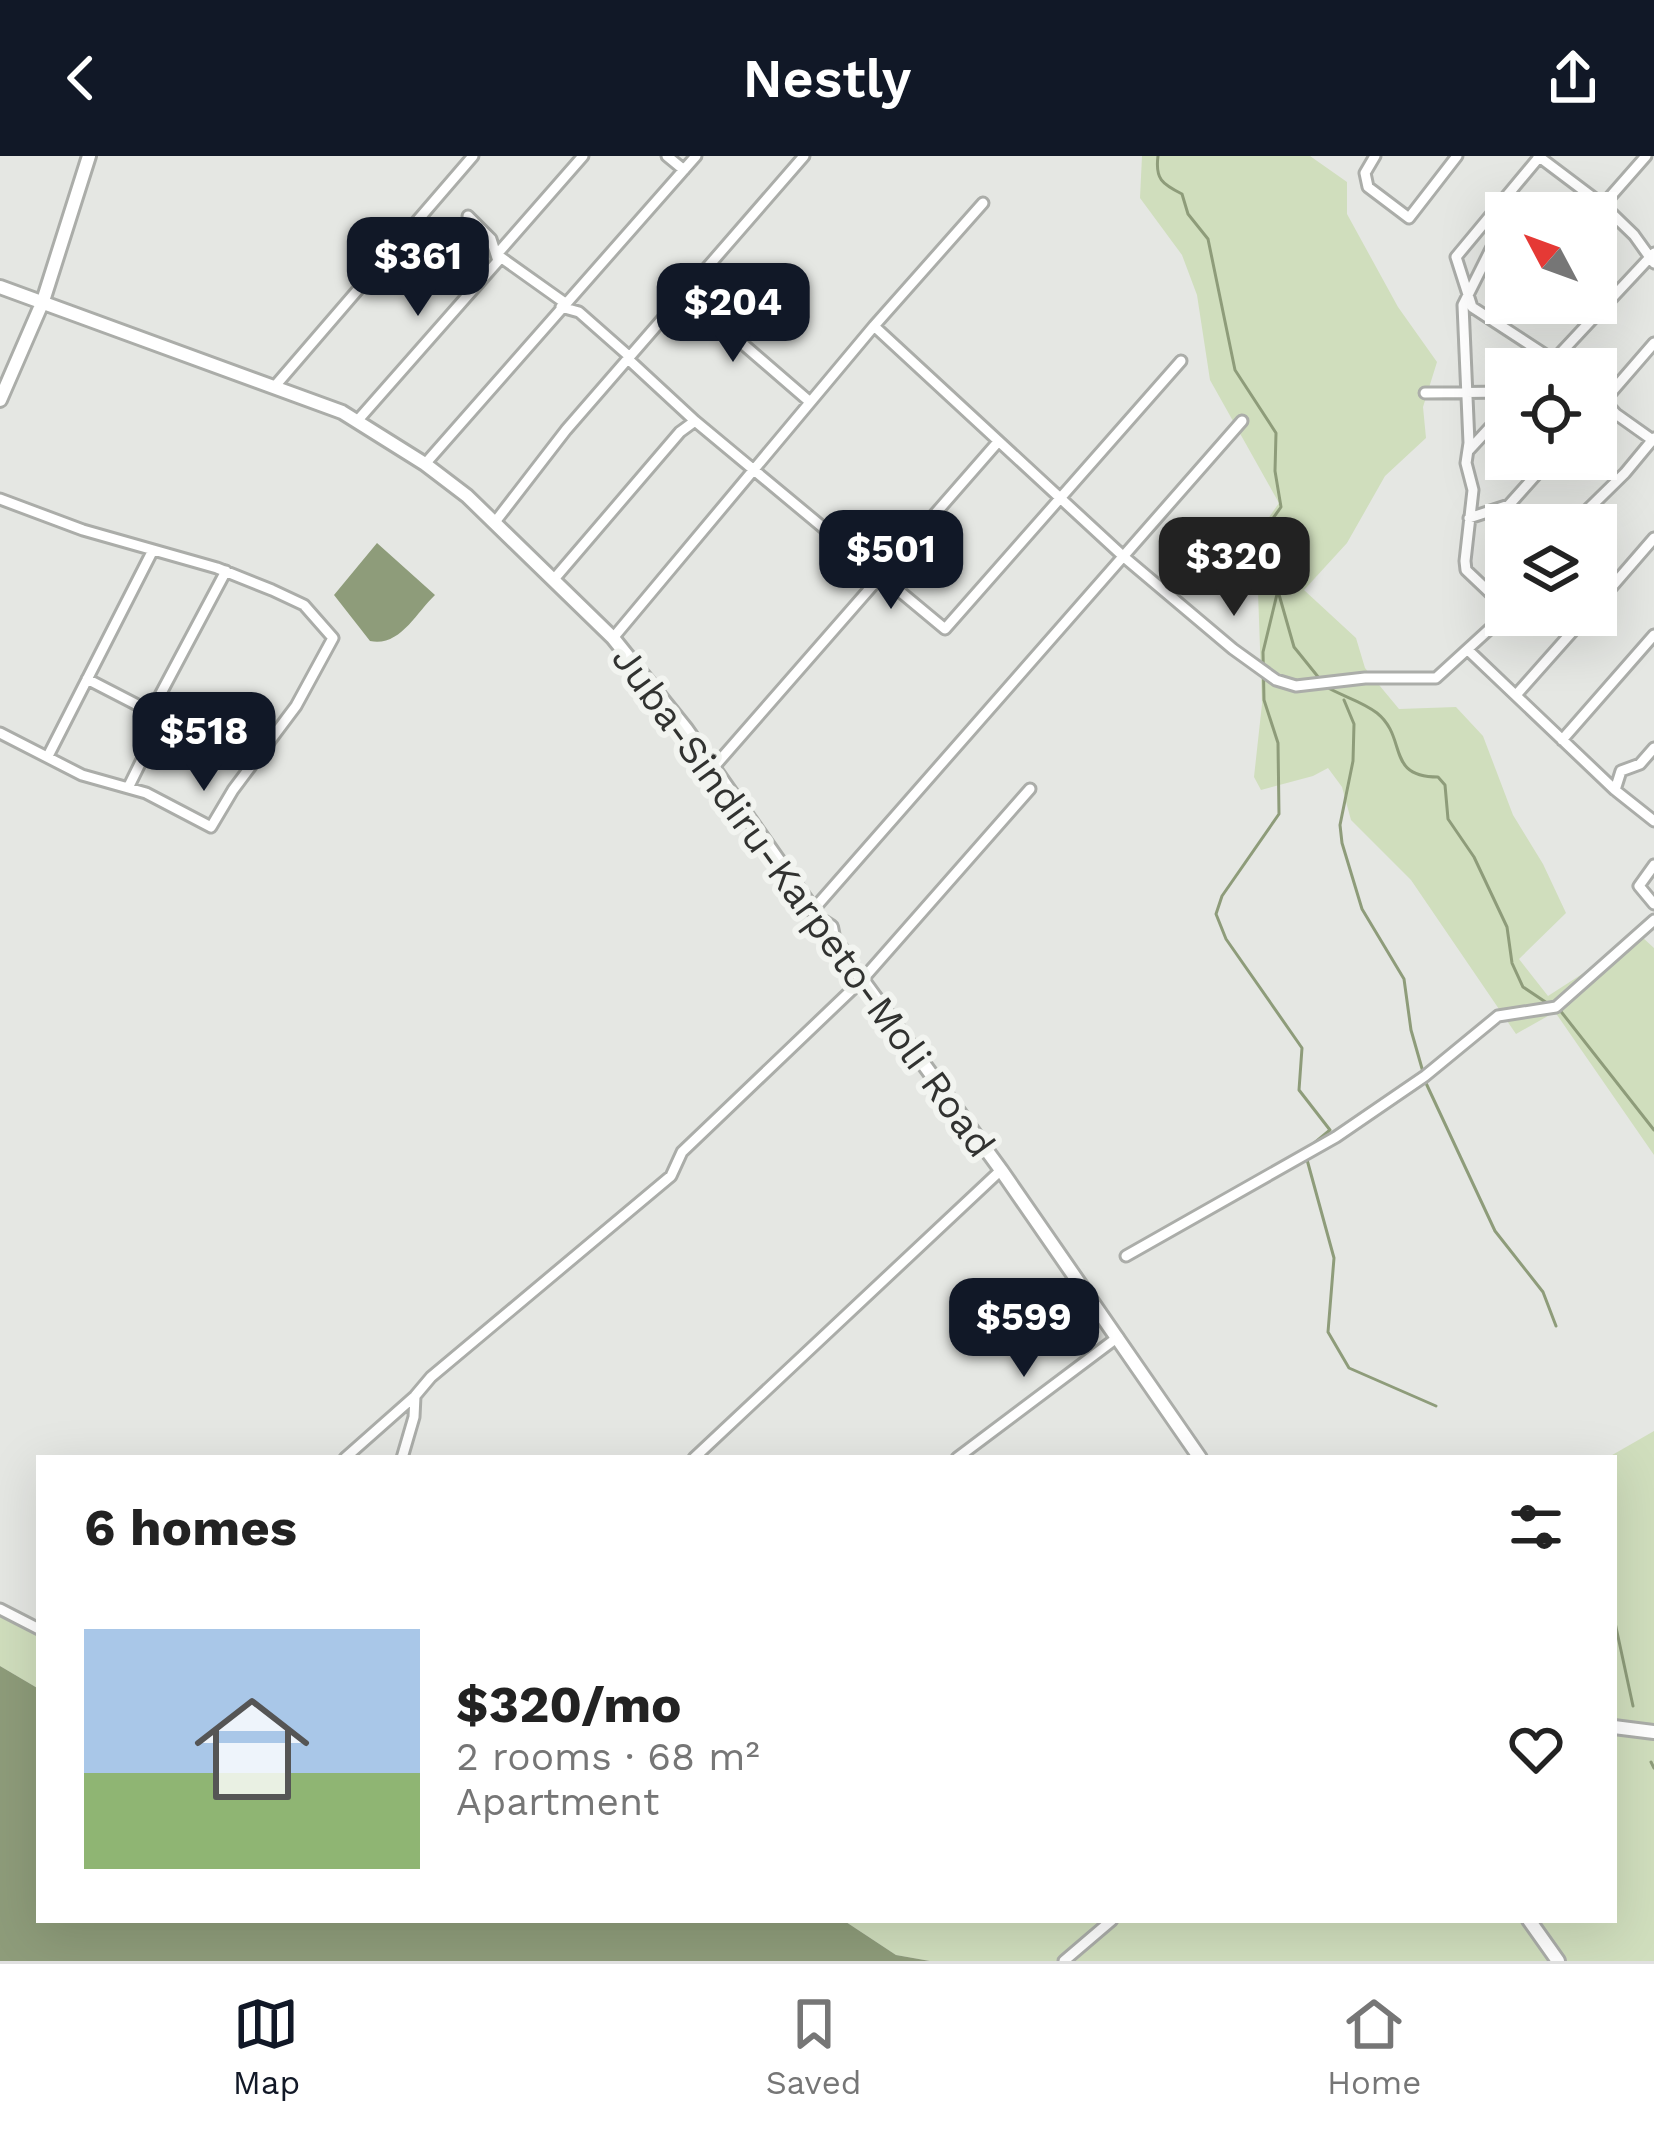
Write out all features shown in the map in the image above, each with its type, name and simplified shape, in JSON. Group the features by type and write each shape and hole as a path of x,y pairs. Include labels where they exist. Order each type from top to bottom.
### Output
{"main road":[{"path":"0,400 44,302 89,156"},
{"name":"Juba-Sindiru-Karpeto-Moli Road","path":"0,287 275,386 358,421 425,464 555,578 613,638 813,910 831,927 862,980 1001,1169 1198,1455"},
{"path":"1617,1727 1654,1732"},
{"path":"1531,1923 1558,1961"}],"street":[{"path":"275,386 472,156"},
{"path":"358,421 491,271 499,255 583,156"},
{"path":"667,156 684,170"},
{"path":"425,464 696,156"},
{"path":"495,522 804,156"},
{"path":"1375,156 1365,173 1368,187 1409,218 1457,156"},
{"path":"1512,192 1539,156 1586,192"},
{"path":"1614,192 1646,156"},
{"path":"613,638 983,203"},
{"path":"468,216 485,231 499,255 563,305 589,319 695,421 945,629 1181,361"},
{"path":"1566,348 1652,258 1617,219"},
{"path":"1485,225 1456,257 1466,293 1472,307 1536,348"},
{"path":"1485,259 1466,293 1462,351 1473,490 1466,570 1485,589"},
{"path":"685,294 810,402"},
{"path":"874,326 1124,556 1276,680 1296,686 1366,678 1436,678 1485,633"},
{"path":"1617,387 1654,343"},
{"path":"1424,393 1485,394"},
{"path":"1593,504 1653,440 1617,415"},
{"path":"555,578 695,421"},
{"path":"813,910 1242,421"},
{"path":"1467,452 1485,433"},
{"path":"713,769 997,443"},
{"path":"1469,518 1509,505 1531,480"},
{"path":"0,499 83,530 226,571 304,604 332,638 296,706 211,827 128,788 82,775 0,733"},
{"path":"1617,580 1654,538"},
{"path":"49,756 153,550"},
{"path":"151,712 226,571"},
{"path":"1562,740 1654,635"},
{"path":"1516,695 1568,636"},
{"path":"1468,650 1654,821"},
{"path":"87,679 251,766"},
{"path":"128,788 162,719"},
{"path":"1615,790 1622,771 1640,764 1654,748"},
{"path":"348,1455 445,1365 670,1176 682,1152 862,980 1030,789"},
{"path":"1654,865 1640,886 1654,904"},
{"path":"1126,1256 1336,1137 1424,1076 1498,1016 1556,1007 1654,920"},
{"path":"697,1455 1001,1169"},
{"path":"961,1455 1118,1337"},
{"path":"404,1455 416,1396"},
{"path":"0,1609 36,1627"},
{"path":"1064,1961 1108,1923"}],"shaded area":[{"path":"1142,156 1310,156 1347,182 1347,214 1398,307 1437,362 1423,407 1426,438 1385,476 1347,543 1304,590 1356,638 1365,668 1399,709 1456,707 1483,736 1513,815 1566,913 1519,959 1548,996 1641,936 1654,948 1654,1155 1555,1012 1516,1034 1411,880 1351,820 1342,787 1328,768 1261,790 1254,777 1262,704 1256,536 1279,503 1210,380 1197,295 1182,255 1140,198"},
{"path":"377,543 435,595 398,634 381,642 370,641 334,595"},
{"path":"1654,1431 1654,1961 930,1961 896,1955 848,1923 1617,1923 1617,1455 1612,1455"},
{"path":"0,1616 36,1634 36,1687 0,1666"},
{"path":"0,1666 36,1687 36,1923 848,1923 896,1955 930,1961 0,1961"}],"waterway":[{"path":"1158,156 1161,180 1182,194 1188,214 1208,239 1235,370 1276,433 1281,507 1269,524 1268,552 1278,590 1263,652 1264,700 1278,743 1279,814 1222,896 1216,914 1226,939 1302,1048 1299,1090 1330,1130 1313,1144"},
{"path":"1278,591 1294,647 1319,678"},
{"path":"1325,686 1377,713 1410,771 1438,777 1445,785 1448,819 1474,857 1507,927 1512,963 1523,987 1550,1005"},
{"path":"1344,700 1354,724 1353,761 1340,825 1342,843 1362,909 1404,979 1423,1072"},
{"path":"1559,1009 1654,1130"},
{"path":"1425,1081 1495,1231 1543,1292 1556,1326"},
{"path":"1306,1156 1334,1258 1328,1332 1349,1368 1436,1406"},
{"path":"1617,1632 1633,1706"},
{"path":"1651,1762 1654,1768"}]}
